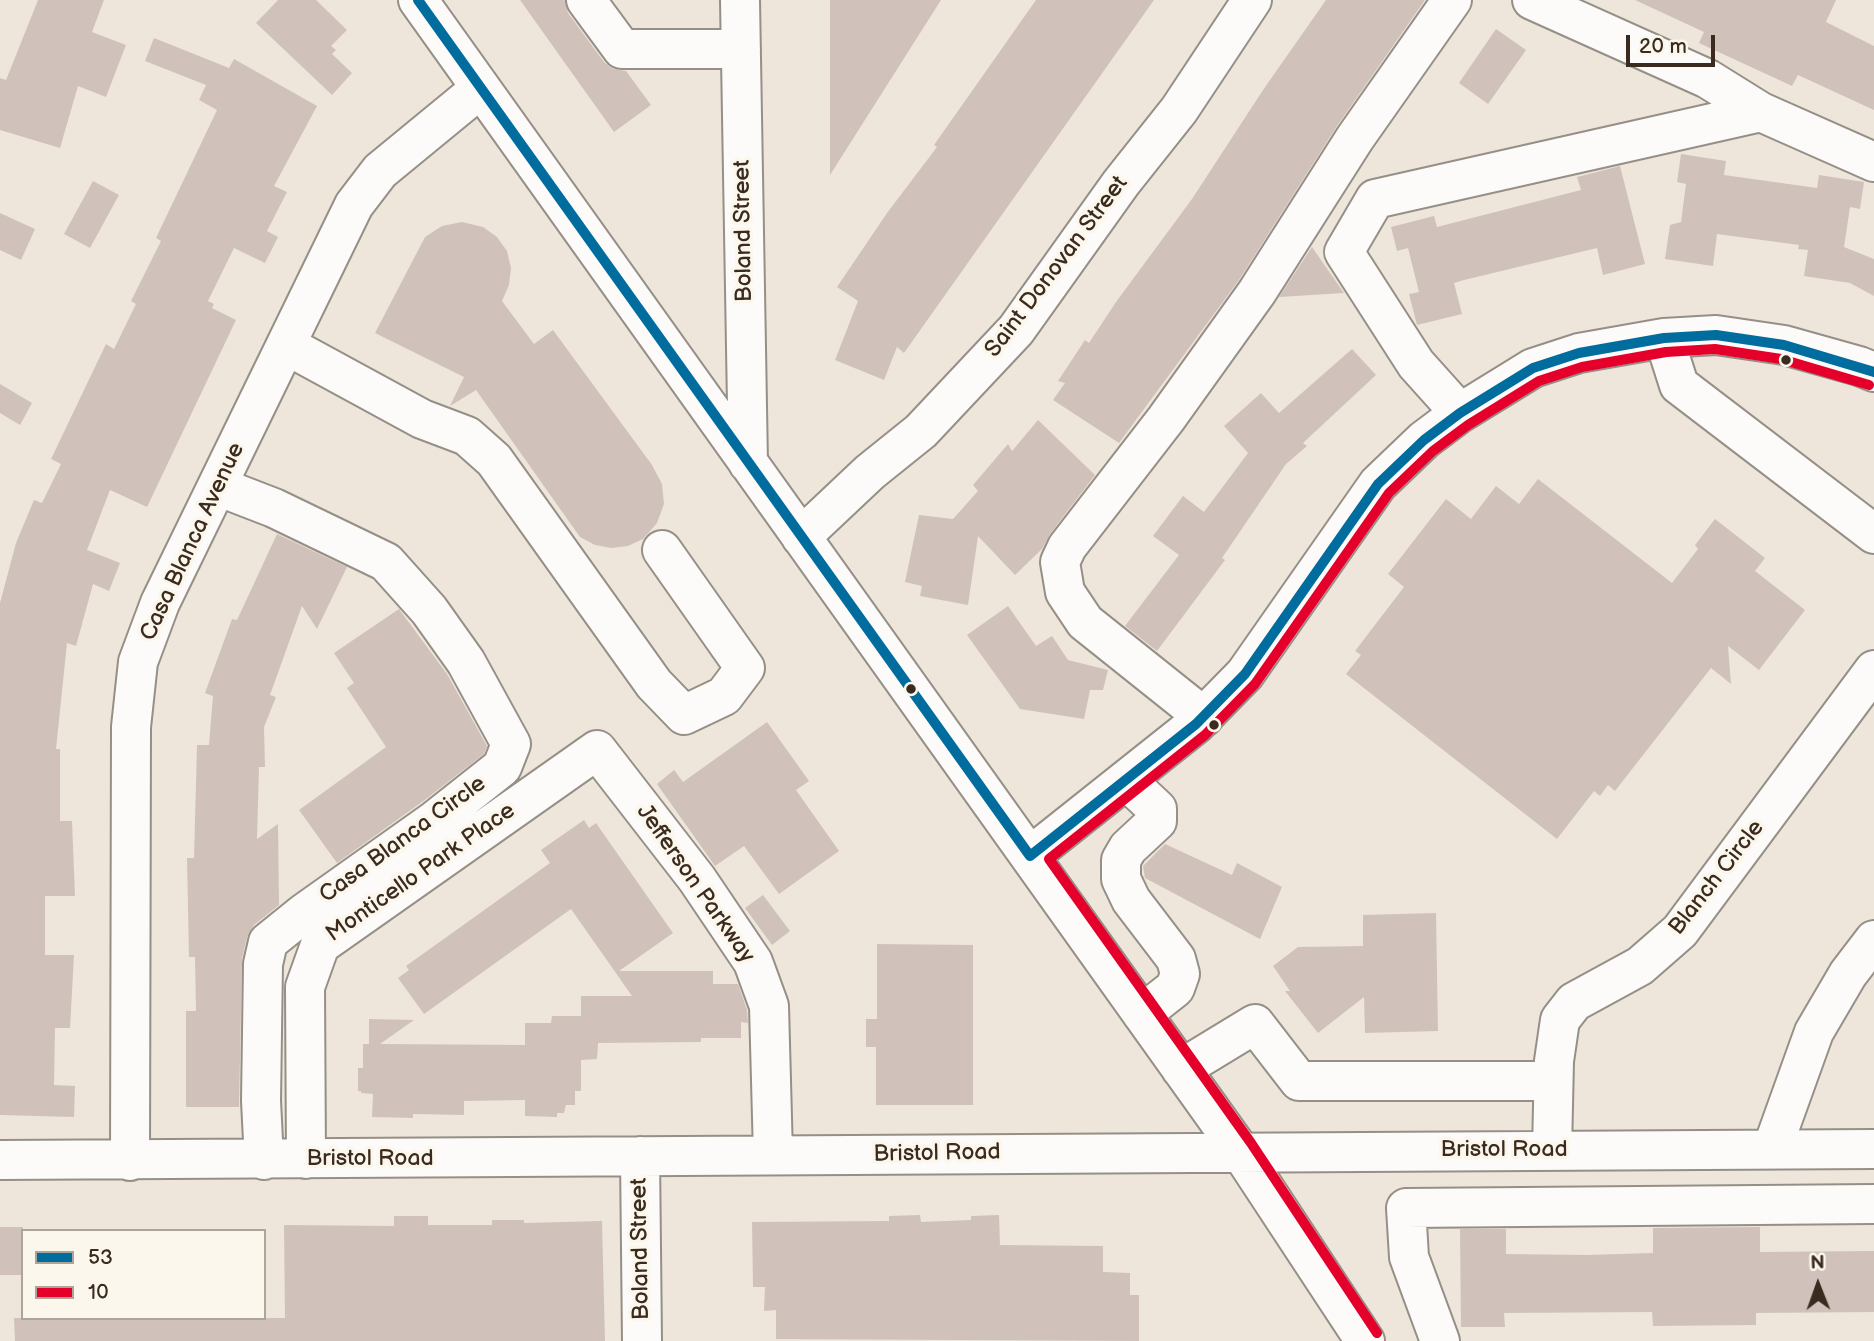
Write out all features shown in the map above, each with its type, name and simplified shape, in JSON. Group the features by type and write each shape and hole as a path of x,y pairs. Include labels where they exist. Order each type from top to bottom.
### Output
{"street":[{"path":"418,0 1240,1151 1365,1341"},
{"path":"586,0 622,49 741,49"},
{"name":"Boland Street","path":"740,0 748,463"},
{"name":"Saint Donovan Street","path":"801,537 870,472 921,431 1016,330 1121,183 1179,110 1252,0"},
{"path":"1204,717 1085,622 1065,592 1060,562 1257,292 1355,138 1452,0"},
{"path":"1532,0 1708,79 1760,112 1874,162"},
{"name":"Casa Blanca Avenue","path":"130,1161 131,727 138,662 160,603 354,205 380,171 481,88"},
{"path":"1460,413 1416,364 1344,252 1375,199 1760,112"},
{"path":"1030,856 1204,717 1245,674 1378,484 1424,440 1460,413 1533,368 1579,353 1664,338 1716,335 1784,345 1874,372"},
{"path":"1664,338 1679,385 1874,534"},
{"path":"286,345 422,419 467,436 495,460 654,684 684,715 724,696 745,668 662,551"},
{"name":"Casa Blanca Circle","path":"217,486 274,508 386,562 429,610 466,662 511,744 502,767 435,820 304,913 268,942 263,964 261,1101 264,1160"},
{"name":"Blanch Circle","path":"1552,1150 1554,1061 1560,1020 1574,1002 1640,966 1680,931 1874,670"},
{"name":"Jefferson Parkway","path":"597,750 697,879 753,962 769,1006 773,1155"},
{"name":"Monticello Park Place","path":"306,1159 305,987 320,945 597,750"},
{"path":"1126,780 1157,809 1157,821 1128,848 1121,860 1121,879 1131,900 1176,959 1180,974 1175,988 1143,1014"},
{"path":"1772,1149 1814,1032 1848,974 1874,940"},
{"path":"1181,1069 1255,1024 1299,1081 1553,1080"},
{"name":"Bristol Road","path":"0,1160 1874,1149"},
{"name":"Boland Street","path":"640,1156 642,1341"},
{"path":"1440,1341 1409,1257 1406,1208 1874,1204"}],"building":[{"path":"38,0 104,0 92,32 126,45 106,97 78,86 60,148 0,130 0,78 6,80"},
{"path":"278,0 316,0 347,30 331,46 336,50 332,54 352,73 332,95 256,23"},
{"path":"520,0 565,0 568,13 604,62 613,69 626,71 651,105 614,132"},
{"path":"830,0 941,0 830,175"},
{"path":"1036,0 1154,0 904,353 897,347 884,380 835,360 858,301 837,287 887,213 937,147 934,145"},
{"path":"1326,0 1425,0 1337,126 1239,280 1119,443 1053,400 1065,383 1058,381 1085,340 1089,343 1192,199"},
{"path":"1635,0 1836,0 1826,22 1874,46 1874,110 1798,75 1792,86 1699,43 1704,32"},
{"path":"1496,29 1526,50 1488,104 1459,83"},
{"path":"154,38 229,68 234,59 317,106 274,186 287,192 267,231 278,237 265,263 234,248 208,301 214,304 212,308 236,320 147,507 110,490 87,550 120,563 109,591 93,584 76,646 67,643 56,749 60,749 60,821 72,821 75,896 45,896 45,955 74,955 70,1028 55,1028 54,1085 75,1086 74,1117 0,1115 0,603 16,543 34,500 42,503 61,464 51,459 106,344 114,349 136,304 131,301 161,241 156,238 217,110 199,100 206,85 145,61"},
{"path":"1681,154 1726,161 1724,175 1817,188 1819,175 1864,182 1860,209 1850,207 1844,247 1874,259 1874,296 1850,283 1804,276 1808,250 1798,249 1799,245 1717,234 1713,266 1665,259 1670,225 1681,222 1686,184 1677,182"},
{"path":"1620,166 1645,264 1603,275 1597,248 1464,280 1454,283 1462,314 1417,325 1409,294 1419,292 1408,248 1397,251 1391,227 1434,216 1437,227 1581,190 1577,177"},
{"path":"93,181 119,195 90,248 64,234"},
{"path":"0,213 35,229 21,260 0,250"},
{"path":"462,222 483,227 497,237 507,251 511,268 509,285 502,301 534,344 553,330 652,465 662,484 664,504 657,523 643,539 628,546 611,548 595,545 580,537 476,390 450,406 464,377 375,333 425,237 442,226"},
{"path":"1312,247 1344,293 1279,297"},
{"path":"1352,349 1376,375 1303,443 1307,446 1286,464 1222,558 1225,560 1157,651 1125,626 1179,555 1153,536 1183,496 1204,512 1248,453 1224,426 1261,393 1279,413"},
{"path":"0,384 32,403 20,425 0,413"},
{"path":"1038,420 1095,475 1050,534 1042,549 1015,575 978,536 968,605 920,596 922,586 905,582 919,515 953,519 978,491 973,485 1008,444 1012,451"},
{"path":"1538,479 1672,583 1698,549 1695,545 1715,519 1765,558 1755,571 1805,610 1759,670 1728,646 1731,684 1711,668 1615,791 1608,785 1600,796 1594,791 1557,839 1346,674 1361,655 1355,651 1404,587 1388,574 1446,499 1471,519 1496,486 1519,504"},
{"path":"277,534 347,567 317,629 302,606 270,695 276,697 264,727 265,767 259,767 257,839 278,824 279,905 254,925 247,937 242,959 239,1107 186,1107 186,1011 196,1011 195,957 189,957 187,858 194,858 197,745 209,745 213,696 205,693 232,619 237,620"},
{"path":"1008,606 1036,646 1052,636 1068,660 1108,670 1103,690 1090,690 1084,719 1020,709 967,635"},
{"path":"399,609 447,674 487,746 484,754 337,863 299,810 386,747 347,688 354,683 334,653"},
{"path":"767,722 809,781 796,790 839,851 779,894 744,846 715,866 657,784 674,770 683,782"},
{"path":"584,820 589,828 596,823 673,933 619,971 713,971 713,984 738,984 747,1010 748,1023 741,1022 741,1038 701,1038 701,1042 598,1043 597,1059 581,1060 581,1091 575,1091 575,1105 566,1105 564,1113 557,1113 557,1117 525,1116 525,1100 464,1101 464,1115 413,1114 413,1118 372,1117 373,1094 358,1091 358,1068 363,1068 363,1044 369,1044 369,1019 414,1020 380,1044 525,1045 525,1023 551,1023 552,1016 581,1016 581,996 632,996 571,909 424,1014 398,978 409,970 406,966 550,863 541,850"},
{"path":"1165,844 1232,875 1237,863 1282,887 1260,939 1145,878 1143,866"},
{"path":"763,895 790,931 772,945 745,908"},
{"path":"1436,913 1438,1031 1365,1033 1364,997 1318,1033 1285,991 1290,991 1273,966 1298,947 1363,946 1363,915"},
{"path":"877,944 973,945 973,1105 876,1105 876,1047 866,1047 866,1019 877,1019"},
{"path":"920,1215 921,1222 971,1220 971,1216 999,1215 1000,1245 1103,1246 1103,1272 1130,1273 1130,1295 1139,1295 1139,1341 776,1339 776,1310 764,1311 765,1287 753,1287 752,1222 889,1221 889,1216"},
{"path":"394,1216 428,1216 428,1225 492,1225 492,1220 524,1220 524,1223 602,1221 605,1341 15,1341 14,1318 285,1318 284,1225 394,1226"},
{"path":"0,1227 23,1227 21,1275 0,1275"},
{"path":"1760,1227 1760,1252 1874,1251 1874,1312 1756,1313 1756,1325 1653,1326 1652,1312 1504,1313 1505,1327 1461,1327 1460,1229 1506,1229 1506,1254 1588,1255 1653,1253 1653,1228"}],"transit line":[{"name":"53","path":"418,0 1030,856"},
{"name":"53","path":"1030,856 1196,724 1245,674 1378,484 1424,440 1460,413 1533,368 1579,353 1664,338 1716,335 1784,345 1874,372"},
{"name":"10","path":"1377,1333 1251,1143 1049,859 1205,735 1255,684 1389,493 1433,451 1468,425 1539,381 1582,367 1666,352 1715,349 1781,359 1869,385"}]}
